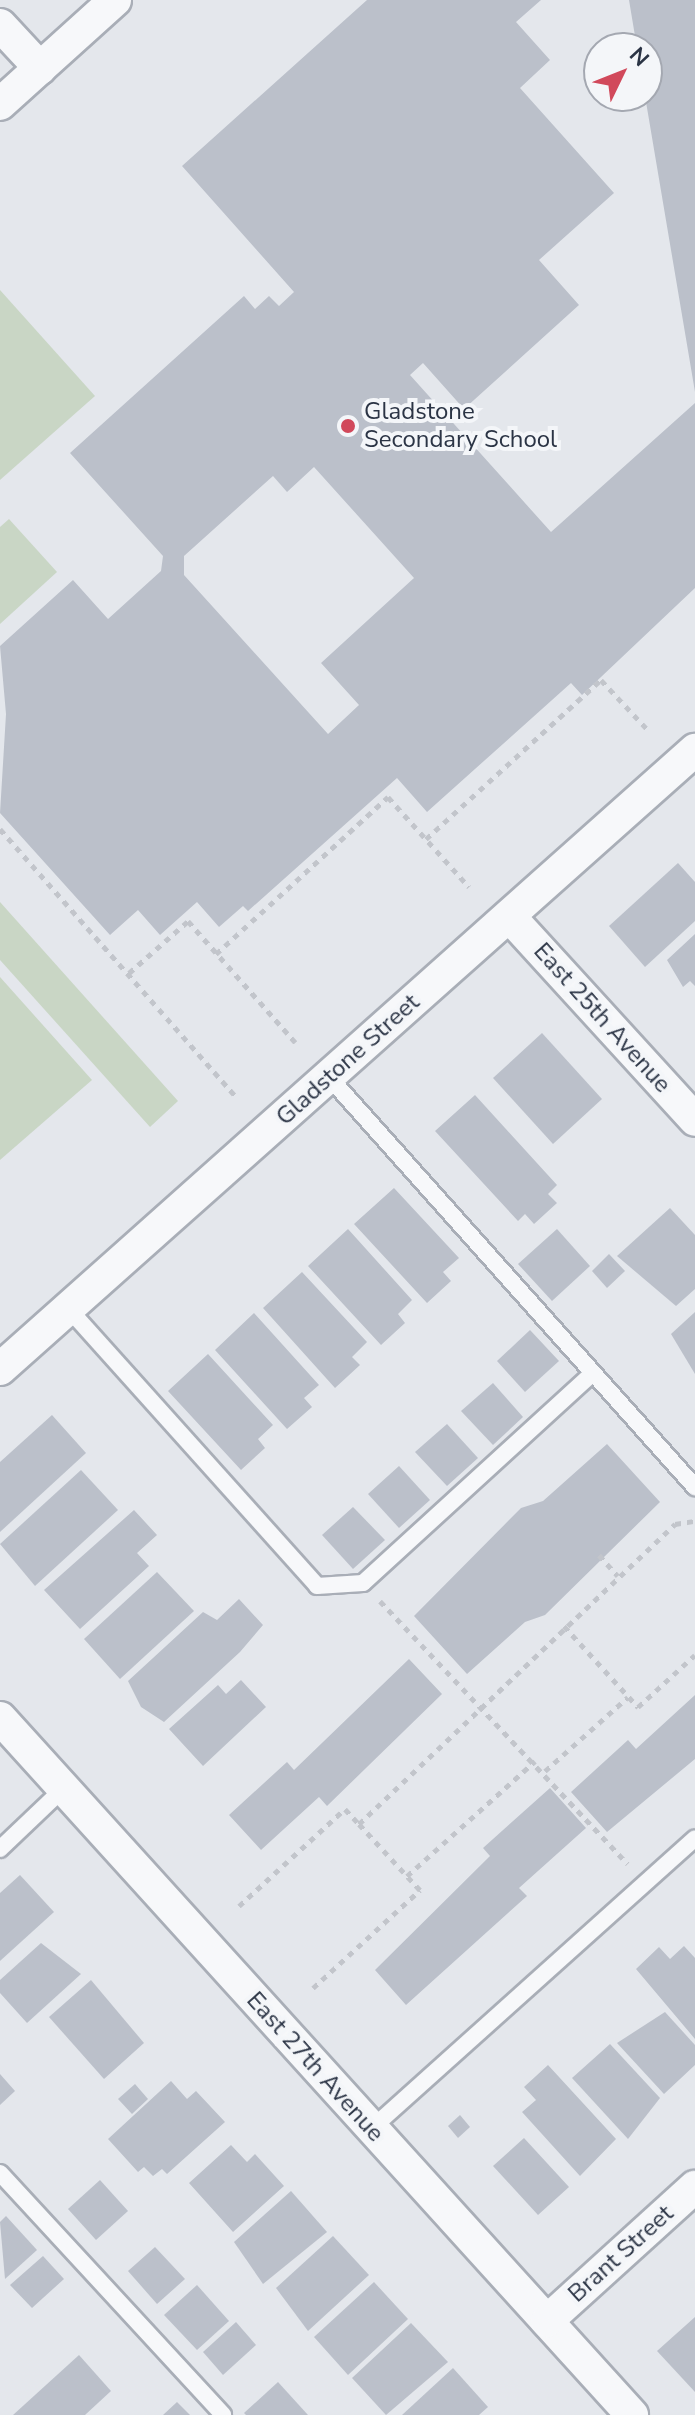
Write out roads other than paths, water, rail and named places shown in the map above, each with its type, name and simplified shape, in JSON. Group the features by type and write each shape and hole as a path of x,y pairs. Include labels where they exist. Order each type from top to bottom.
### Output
{"street":[{"path":"0,104 115,0"},
{"path":"0,25 40,68"},
{"name":"Gladstone Street","path":"0,1369 695,750"},
{"name":"East 25th Avenue","path":"509,916 695,1120"},
{"name":"East 27th Avenue","path":"0,1718 632,2415"},
{"name":"Brant Street","path":"547,2321 695,2187"}],"lane":[{"path":"329,1077 695,1487"},
{"path":"68,1308 317,1586 363,1583 592,1374"},
{"path":"0,1849 64,1788"},
{"path":"371,2129 695,1838"},
{"path":"0,2173 223,2415"}],"place":[{"name":"Gladstone Secondary School","path":"348,426"}]}
